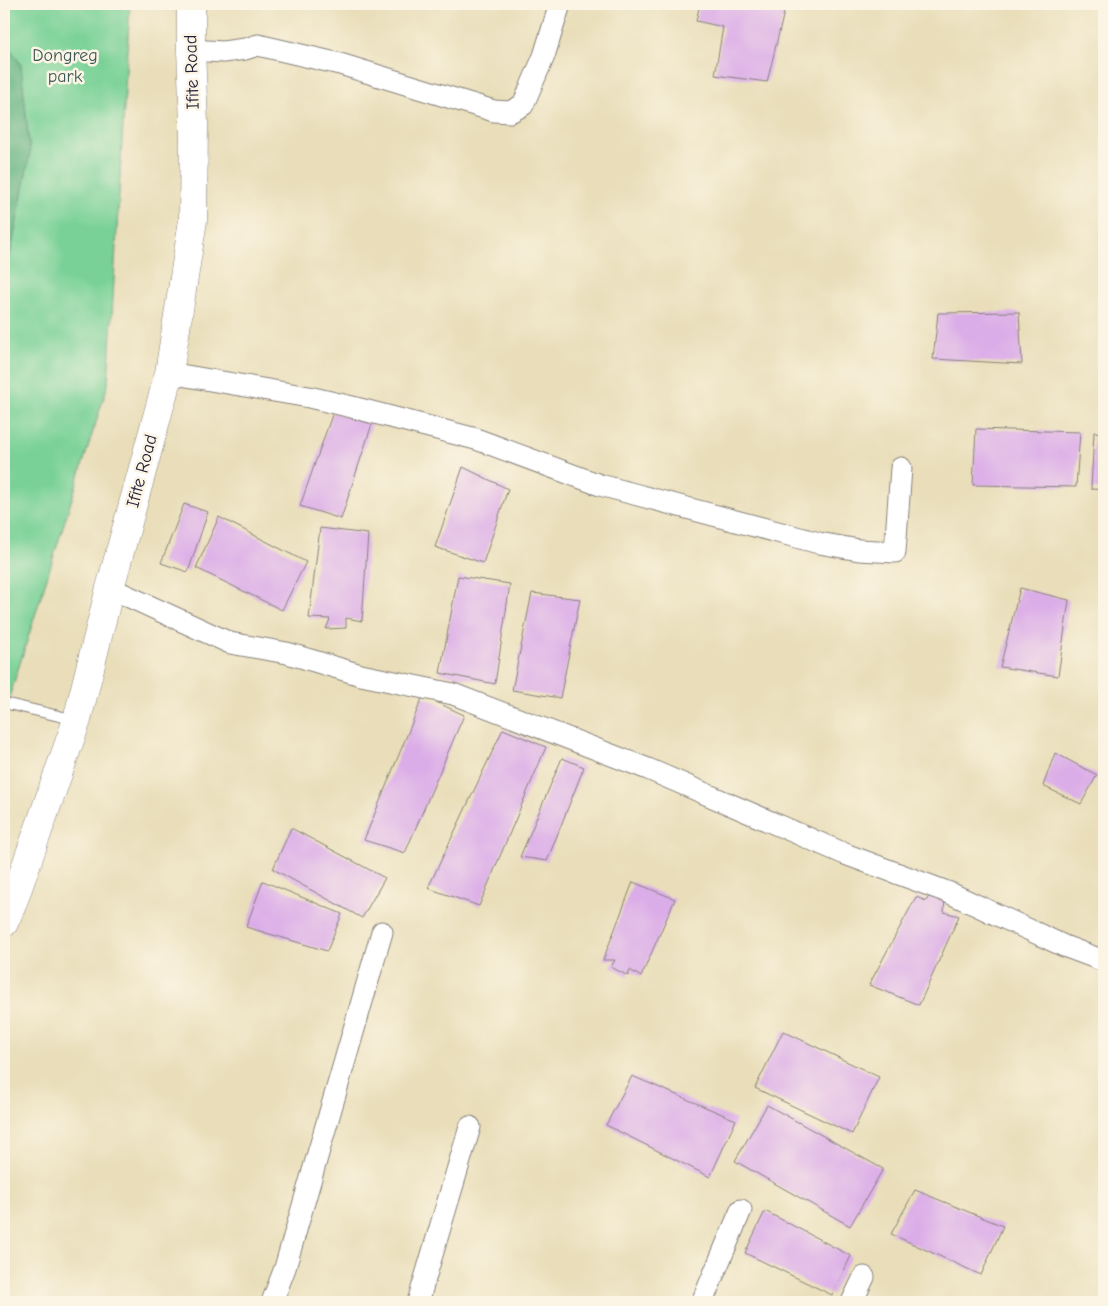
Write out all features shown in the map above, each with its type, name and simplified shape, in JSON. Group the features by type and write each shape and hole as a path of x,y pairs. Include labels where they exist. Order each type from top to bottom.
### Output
{"street":[{"name":"Ifite Road","path":"6,910 77,720 110,588 168,373 193,220 194,124 191,4"},
{"path":"191,50 223,52 258,45 340,64 494,111 510,112 523,105 544,56 560,4"},
{"path":"168,373 309,397 362,409 476,439 600,485 819,543 859,550 895,552 902,468"},
{"path":"110,588 230,643 287,653 361,675 454,694 648,769 845,854 950,893 1064,946 1104,961"},
{"path":"272,1302 288,1258 382,932"},
{"path":"418,1302 470,1127"},
{"path":"702,1302 741,1210"},
{"path":"852,1302 864,1277"}],"lane":[{"path":"4,703 77,720"}],"green space":[{"name":"Dongreg park","path":"4,4 130,4 108,384 4,714"},
{"path":"4,38 21,65 30,153 10,257 4,268"}],"building":[{"path":"700,4 786,4 767,82 715,75 723,27 696,21"},
{"path":"1019,312 1022,364 933,359 938,313"},
{"path":"333,412 372,424 341,519 300,506"},
{"path":"976,429 1080,432 1076,487 973,485"},
{"path":"1094,432 1104,433 1104,490 1091,489"},
{"path":"463,467 508,489 483,563 435,547"},
{"path":"184,504 208,512 188,572 161,563"},
{"path":"219,517 306,562 282,610 196,568"},
{"path":"320,528 368,534 362,621 346,618 346,628 326,629 330,619 309,618"},
{"path":"458,576 510,584 495,684 440,673"},
{"path":"1020,588 1069,600 1058,676 1000,667"},
{"path":"532,593 580,599 560,698 512,690"},
{"path":"423,696 464,715 405,853 364,840"},
{"path":"503,729 546,747 479,906 428,888"},
{"path":"1055,753 1097,775 1081,804 1043,786"},
{"path":"562,758 584,767 547,861 520,857"},
{"path":"291,828 385,878 362,918 273,869"},
{"path":"263,881 342,914 327,951 246,927"},
{"path":"633,882 675,899 641,977 630,970 628,976 611,967 615,960 603,960"},
{"path":"931,893 945,898 944,912 959,916 919,1005 869,985 916,897 926,901"},
{"path":"783,1031 879,1077 852,1134 755,1088"},
{"path":"632,1076 736,1120 710,1177 606,1125"},
{"path":"767,1105 883,1169 850,1226 735,1161"},
{"path":"915,1190 1003,1226 981,1275 891,1234"},
{"path":"765,1211 851,1256 832,1295 745,1253"}]}
